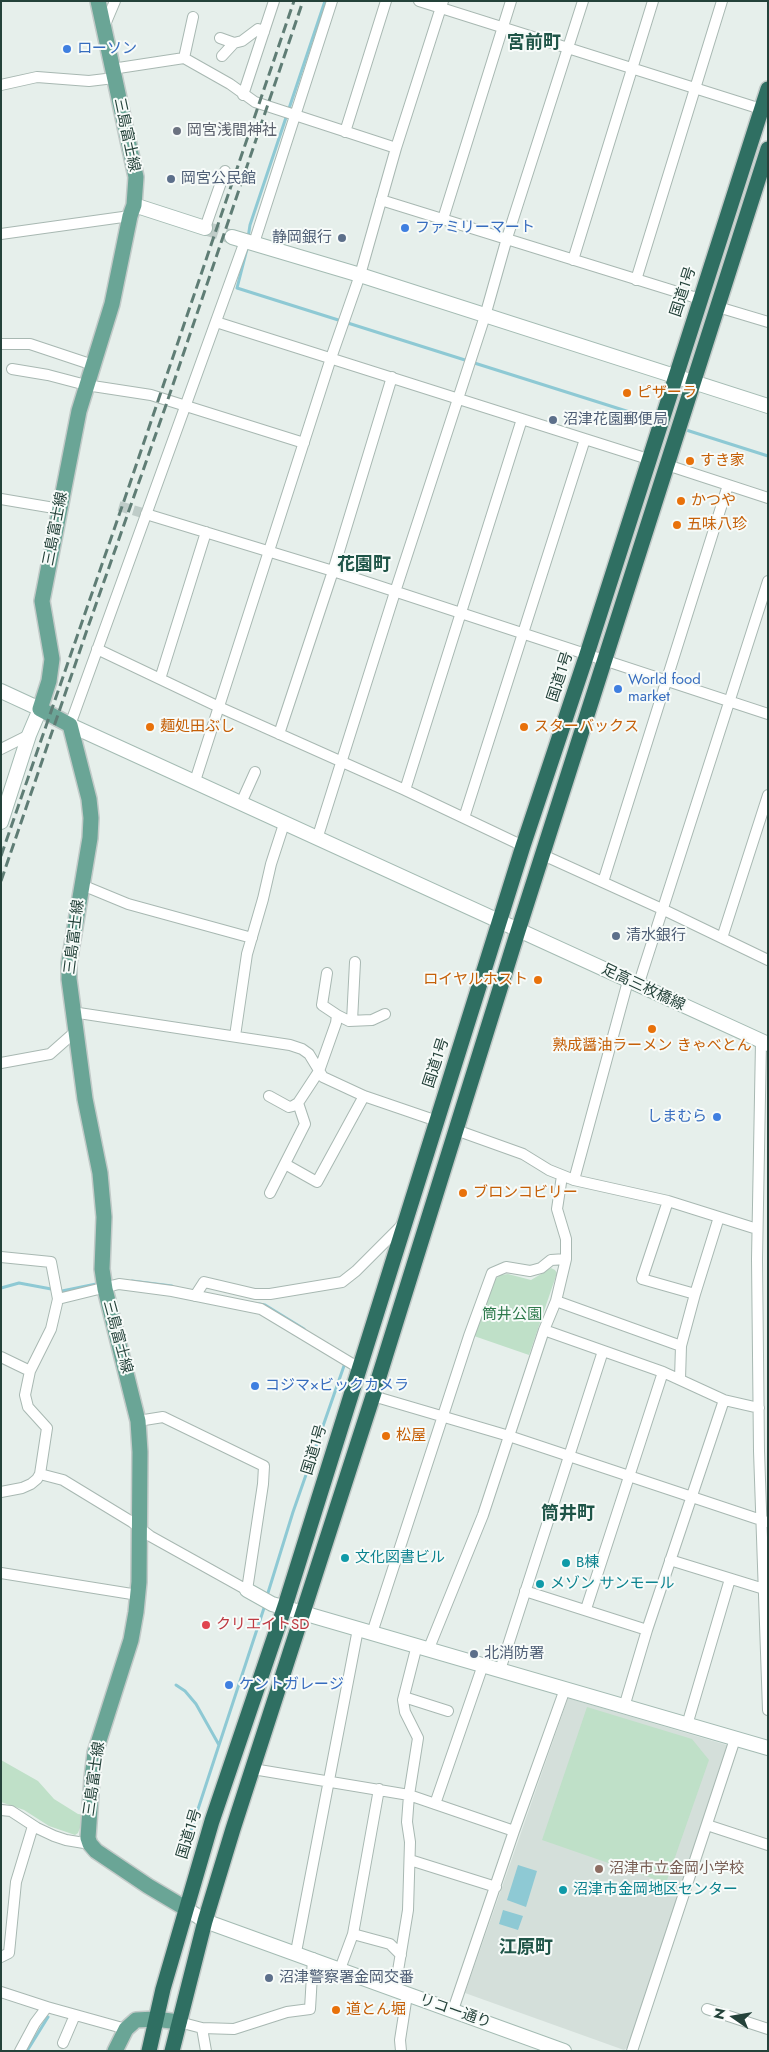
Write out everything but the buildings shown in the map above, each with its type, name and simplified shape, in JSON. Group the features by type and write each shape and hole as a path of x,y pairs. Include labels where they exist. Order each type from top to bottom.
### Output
{"highway":[{"name":"国道1号","path":"149,2051 155,2019 185,1908 212,1821 285,1606 523,846 587,654 700,299 764,110 768,89"},
{"path":"172,2051 205,1921 768,149"}],"main road":[{"name":"三島富士線","path":"40,709 49,681 52,659 42,601 79,411 112,304 132,210 136,177 98,1"},
{"path":"40,709 70,725"},
{"name":"三島富士線","path":"70,725 89,799 91,818 90,838 68,979 85,1099 100,1173 104,1217 102,1269 104,1289 138,1421 140,1528 138,1595 132,1634 95,1753 88,1827 90,1844"},
{"path":"90,1844 120,1867 185,1908"},
{"path":"115,2051 126,2029 136,2020 155,2019 179,2022"}],"street":[{"path":"104,28 115,1"},
{"path":"243,95 274,1"},
{"path":"70,725 244,240 294,116 332,1"},
{"path":"345,132 386,1"},
{"path":"419,1 442,4 502,28 764,110"},
{"path":"444,219 510,1"},
{"path":"317,839 457,398 485,316 507,238 583,1"},
{"path":"573,260 654,1"},
{"path":"636,280 722,1"},
{"path":"194,781 331,358 360,275 396,148 442,4"},
{"path":"184,58 193,17"},
{"path":"222,56 234,43 242,41 258,29 264,32"},
{"path":"220,38 234,43"},
{"path":"1,85 37,77 89,81 184,58 208,70 255,102 396,148"},
{"path":"1,234 132,210 205,228 225,171"},
{"path":"381,200 700,299"},
{"path":"244,240 360,275 768,406"},
{"path":"718,307 768,322"},
{"path":"216,322 648,459"},
{"path":"1,344 30,344 93,365"},
{"path":"12,369 48,375 86,385 151,395 304,442"},
{"path":"279,734 333,571 392,377"},
{"path":"404,790 522,419"},
{"path":"464,818 585,439"},
{"path":"667,465 768,498"},
{"path":"603,882 728,485"},
{"path":"1,499 60,509"},
{"path":"146,514 333,571 459,614 768,714"},
{"path":"160,679 206,532"},
{"path":"574,1180 633,984 662,908 768,581"},
{"path":"97,649 523,846"},
{"path":"1,690 40,709"},
{"path":"1,699 40,709"},
{"path":"1,822 29,735 40,709"},
{"name":"足高三枚橋線","path":"70,725 765,1043"},
{"path":"1,750 29,735"},
{"path":"241,803 254,772"},
{"path":"722,938 768,795"},
{"path":"235,1036 241,981 271,864 284,824"},
{"path":"543,855 662,908 768,960"},
{"path":"82,885 128,904 252,938"},
{"path":"352,1021 355,962"},
{"path":"327,973 322,1005 337,1016 352,1021 372,1020 385,1014"},
{"path":"72,1012 290,1045 310,1054 323,1077 364,1096 437,1121"},
{"path":"269,1096 289,1107 298,1103 319,1071 337,1016"},
{"path":"1,1063 50,1054 76,1031"},
{"path":"765,1043 757,1259 759,1408 763,1452 764,1589 768,1710"},
{"path":"285,1164 317,1182 364,1096"},
{"path":"270,1192 306,1121 298,1103"},
{"path":"456,1130 523,1154 562,1176 574,1180 668,1201 757,1229"},
{"path":"401,2051 401,1955 408,1910 410,1860 407,1822 409,1795 418,1738 406,1712 404,1697 423,1647 483,1515 544,1330 556,1300 566,1259 566,1239 557,1209 562,1176"},
{"path":"668,1201 642,1279 695,1294"},
{"path":"680,1379 681,1346 719,1217"},
{"path":"195,1296 204,1282 255,1294 270,1294 342,1282 356,1271 405,1222"},
{"path":"1,1257 51,1262 58,1298 51,1329 30,1371 25,1395 28,1407 47,1428 40,1474 31,1484 22,1488 1,1492"},
{"path":"372,1633 492,1273 506,1267 530,1271 541,1268 551,1260 566,1259"},
{"path":"757,1259 768,1263"},
{"path":"58,1298 104,1289 119,1284 135,1285 261,1309 269,1312 359,1368"},
{"path":"556,1300 681,1346"},
{"path":"544,1330 664,1372 724,1400 759,1408"},
{"path":"500,1670 603,1352"},
{"path":"1,1357 30,1371"},
{"path":"586,1610 664,1372"},
{"path":"373,1396 509,1436 764,1521"},
{"path":"624,1707 647,1630 724,1400"},
{"path":"138,1421 163,1417 264,1466 247,1590"},
{"path":"40,1474 63,1480 150,1536 272,1604 285,1606 565,1690 768,1748"},
{"path":"670,1560 764,1589"},
{"path":"1,1573 138,1595"},
{"path":"687,1725 730,1579"},
{"path":"525,1591 647,1630"},
{"path":"296,1952 302,1930 328,1780 358,1629"},
{"path":"435,1804 483,1665"},
{"path":"453,2010 514,1831 565,1690"},
{"path":"404,1697 448,1711"},
{"path":"632,2051 735,1739"},
{"path":"253,1769 409,1795 514,1831"},
{"path":"340,1969 353,1934 379,1789"},
{"path":"1,1810 11,1811 33,1826 66,1840 90,1844"},
{"path":"707,1825 768,1846"},
{"path":"1,1957 9,1954 16,1882 33,1826"},
{"path":"410,1860 496,1887"},
{"name":"リコー通り","path":"185,1908 205,1921 296,1952 564,2051"},
{"path":"353,1934 390,1944 401,1955"},
{"path":"179,2022 202,2028 234,2029 287,2012 310,2009 312,1958"},
{"path":"1,1992 126,2029"},
{"path":"20,2051 35,2023 47,2007"},
{"path":"707,2009 768,2029"},
{"path":"64,2042 75,2015"},
{"path":"202,2028 206,2051"}],"shaded area":[{"name":"沼津市立金岡小学校","path":"568,1698 730,1746 631,2045 624,2050 465,1993"}],"green space":[{"name":"筒井公園","path":"551,1268 557,1273 529,1355 474,1336 495,1279 501,1275 508,1274 531,1280"},
{"path":"587,1707 692,1739 709,1760 666,1883 542,1840"},
{"path":"1,1760 38,1781 54,1799 78,1814 85,1815 78,1833 75,1835 49,1826 24,1810 1,1802"}],"water":[{"path":"518,1865 537,1871 526,1907 507,1900"},
{"path":"503,1910 523,1916 518,1930 499,1924"}],"waterway":[{"path":"248,238 250,225 325,1"},
{"path":"247,249 237,288 658,421"},
{"path":"683,429 768,456"},
{"path":"132,1281 172,1286"},
{"path":"1,1288 19,1283 62,1291 101,1283"},
{"path":"259,1304 265,1305 304,1329"},
{"path":"267,1596 293,1512 345,1363"},
{"path":"219,1745 265,1605"},
{"path":"176,1685 185,1691 196,1704 219,1745 183,1855"},
{"path":"27,2051 48,2017"}],"tunnel":[{"path":"205,228 232,237"},
{"path":"119,506 146,514"}],"railway":[{"path":"1,856 294,1"},
{"path":"1,881 165,408 303,1"}],"place":[{"name":"ローソン","path":"67,49"},
{"name":"岡宮浅間神社","path":"177,131"},
{"name":"岡宮公民館","path":"171,179"},
{"name":"ファミリーマート","path":"405,228"},
{"name":"静岡銀行","path":"342,238"},
{"name":"ピザーラ","path":"627,393"},
{"name":"沼津花園郵便局","path":"553,420"},
{"name":"すき家","path":"690,461"},
{"name":"かつや","path":"681,501"},
{"name":"五味八珍","path":"677,525"},
{"name":"World food market","path":"618,689"},
{"name":"麺処田ぶし","path":"150,727"},
{"name":"スターバックス","path":"524,727"},
{"name":"清水銀行","path":"616,936"},
{"name":"ロイヤルホスト","path":"538,980"},
{"name":"熟成醤油ラーメン きゃべとん","path":"652,1029"},
{"name":"しまむら","path":"717,1117"},
{"name":"ブロンコビリー","path":"463,1193"},
{"name":"コジマ×ビックカメラ","path":"255,1386"},
{"name":"松屋","path":"386,1436"},
{"name":"文化図書ビル","path":"345,1558"},
{"name":"B棟","path":"566,1563"},
{"name":"メゾン サンモール","path":"540,1584"},
{"name":"クリエイトSD","path":"206,1625"},
{"name":"北消防署","path":"474,1654"},
{"name":"ケントガレージ","path":"229,1685"},
{"name":"沼津市立金岡小学校","path":"599,1869"},
{"name":"沼津市金岡地区センター","path":"563,1890"},
{"name":"沼津警察署金岡交番","path":"269,1978"},
{"name":"道とん堀","path":"336,2010"}],"district":[{"name":"宮前町","path":"534,44"},
{"name":"花園町","path":"364,566"},
{"name":"筒井町","path":"568,1515"},
{"name":"江原町","path":"526,1949"}]}
